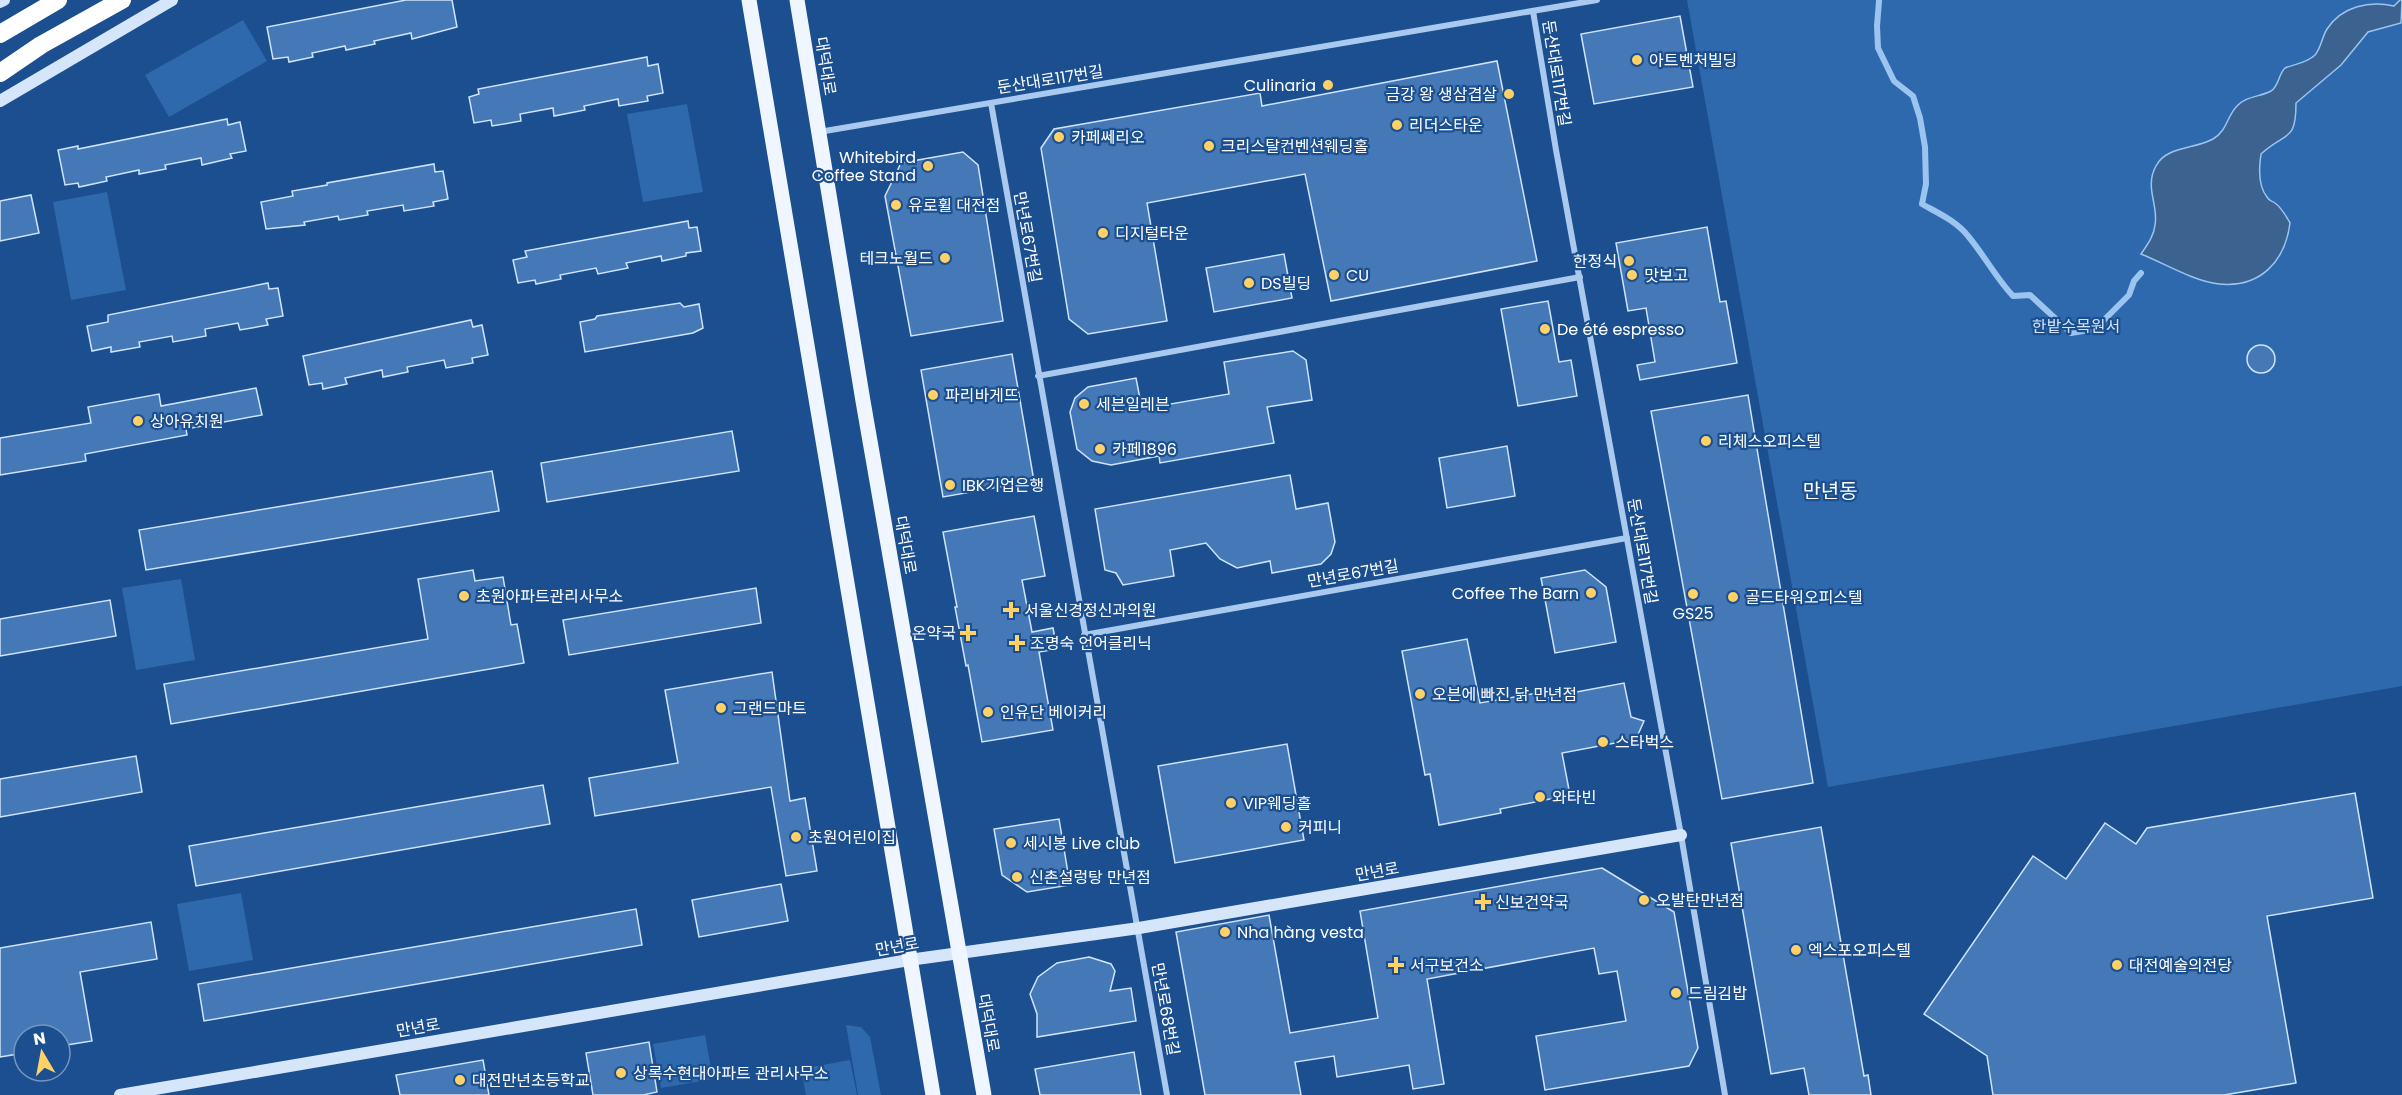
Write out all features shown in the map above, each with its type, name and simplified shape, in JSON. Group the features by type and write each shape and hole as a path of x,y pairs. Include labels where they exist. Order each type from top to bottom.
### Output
{"highway":[{"path":"0,34 58,0"},
{"path":"0,73 40,45 122,0"}],"main road":[{"path":"749,0 933,1095"},
{"name":"대덕대로","path":"797,0 984,1095"}],"street":[{"path":"0,101 172,0"},
{"name":"둔산대로117번길","path":"819,132 1597,0"},
{"name":"둔산대로117번길","path":"1533,11 1556,150 1681,836 1725,1095"},
{"name":"만년로67번길","path":"991,103 1138,928"},
{"path":"1038,376 1580,277"},
{"name":"만년로67번길","path":"1084,635 1627,538"},
{"name":"만년로","path":"120,1095 146,1093 909,960 1138,928 1681,836"},
{"name":"만년로68번길","path":"1138,928 1167,1095"}],"green space":[{"name":"한밭수목원서","path":"1687,0 2402,0 2402,686 1828,787"},
{"path":"243,20 267,61 169,117 145,75"},
{"path":"687,104 703,192 643,202 627,114"},
{"path":"107,192 126,290 71,300 53,202"},
{"path":"181,579 195,660 136,670 122,588"},
{"path":"241,893 253,960 189,971 177,904"},
{"path":"846,1025 861,1027 870,1037 881,1095 858,1095"},
{"path":"705,1035 713,1079 661,1088 653,1044"},
{"path":"850,1060 857,1095 806,1095 801,1069"}],"shaded area":[{"path":"2402,0 2401,23 2368,32 2341,65 2296,103 2296,116 2292,131 2261,154 2260,176 2264,193 2269,200 2280,207 2290,223 2283,250 2268,270 2247,282 2219,284 2189,276 2141,254 2154,229 2156,218 2151,181 2156,166 2161,160 2174,151 2206,142 2218,136 2241,103 2271,91 2285,68 2312,58 2319,49 2327,29 2340,15 2366,5 2394,6"}],"building":[{"path":"406,0 452,0 457,27 412,39 411,33 346,50 345,46 312,53 313,57 289,62 288,57 273,59 267,27"},
{"name":"아트벤처빌딩","path":"1680,16 1693,87 1594,104 1581,34"},
{"path":"647,57 648,66 658,64 663,93 647,96 648,101 619,106 618,99 584,106 585,110 554,116 553,108 520,114 521,121 492,126 491,120 474,123 469,97 479,94 478,89"},
{"path":"1497,61 1537,261 1331,301 1305,174 1147,203 1167,321 1088,334 1069,319 1041,148 1054,129 1260,93 1262,106"},
{"path":"227,119 228,125 240,122 246,151 230,154 232,158 202,165 201,158 165,165 166,169 139,174 139,170 106,177 107,181 79,187 78,183 65,185 58,150 78,146 78,149"},
{"name":"테크노월드","path":"963,152 978,165 1003,321 911,336 885,196 901,163"},
{"path":"434,164 435,172 443,171 448,199 433,202 434,206 404,211 403,205 367,211 368,215 339,220 338,216 304,222 305,225 266,229 261,202 293,196 292,191 327,185 327,183"},
{"path":"31,195 39,233 0,241 0,201"},
{"path":"688,221 689,228 697,227 701,251 662,261 661,256 626,263 628,268 598,274 596,268 560,275 561,279 536,284 535,280 518,283 513,260 527,257 525,251"},
{"path":"1707,227 1720,302 1726,301 1737,363 1640,380 1637,365 1655,362 1646,308 1628,311 1616,243"},
{"name":"DS빌딩","path":"1284,254 1292,298 1214,312 1206,268"},
{"path":"268,283 269,289 278,288 283,316 266,319 268,325 240,330 238,323 205,329 206,336 173,342 172,336 139,342 140,347 111,352 111,347 92,351 87,326 108,322 108,315"},
{"path":"1548,301 1559,362 1571,360 1577,396 1518,406 1501,309"},
{"path":"680,303 684,307 699,304 703,328 693,333 585,352 580,322 595,319 597,316"},
{"path":"471,320 473,327 482,325 488,355 472,358 473,363 446,368 444,360 407,367 408,372 383,377 382,370 345,378 347,384 323,389 322,383 309,385 303,356"},
{"path":"2261,345 2271,349 2275,359 2271,369 2261,373 2251,369 2247,359 2251,349"},
{"path":"1293,351 1306,360 1312,400 1267,407 1274,443 1160,463 1159,456 1111,465 1092,461 1077,449 1070,412 1075,398 1088,387 1136,378 1142,409 1229,394 1224,362"},
{"path":"1012,354 1034,481 943,497 921,370"},
{"path":"256,388 262,415 186,429 187,435 85,454 86,461 0,475 0,438 91,423 88,407 159,394 161,406"},
{"path":"1748,395 1813,783 1722,799 1651,411"},
{"path":"732,431 739,471 547,502 541,463"},
{"path":"1507,446 1515,496 1447,508 1439,458"},
{"path":"492,471 499,511 146,570 139,530"},
{"path":"1290,475 1296,509 1328,503 1335,542 1331,554 1321,564 1272,573 1270,561 1237,568 1220,559 1206,543 1170,550 1174,576 1123,585 1116,573 1105,570 1095,509"},
{"path":"1034,516 1045,576 1022,580 1032,632 1053,628 1057,649 1039,652 1053,730 982,742 955,607 957,607 943,532"},
{"path":"473,570 475,581 503,577 511,625 517,624 524,663 171,724 164,684 428,639 418,579"},
{"path":"1585,570 1606,587 1616,642 1555,653 1541,578"},
{"path":"756,588 761,623 569,655 563,620"},
{"path":"110,600 116,636 0,656 0,619"},
{"path":"1467,639 1480,703 1543,692 1544,698 1624,683 1631,717 1644,721 1636,739 1562,753 1570,795 1500,809 1501,813 1439,825 1430,774 1425,775 1402,651"},
{"path":"772,672 790,801 805,798 817,871 786,876 771,787 595,816 589,778 678,763 665,690"},
{"name":"VIP웨딩홀","path":"1287,744 1304,840 1175,863 1158,766"},
{"path":"136,756 142,792 0,817 0,779"},
{"path":"543,785 550,824 196,886 189,846"},
{"name":"대전예술의전당","path":"2355,793 2373,898 2267,916 2296,1083 2224,1095 1993,1095 1987,1056 1924,1014 2033,856 2066,879 2105,823 2136,844 2147,828"},
{"path":"1059,819 1070,885 1027,892 1002,875 994,829"},
{"name":"엑스포오피스텔","path":"1821,827 1864,1076 1868,1075 1871,1095 1809,1095 1804,1068 1771,1074 1731,843"},
{"path":"1602,868 1674,912 1698,1048 1689,1066 1545,1090 1536,1036 1626,1021 1617,971 1599,974 1594,948 1427,979 1444,1084 1413,1089 1409,1065 1337,1077 1334,1056 1295,1062 1301,1095 1205,1095 1176,932 1269,915 1290,1033 1378,1018 1360,911"},
{"path":"781,884 788,921 699,937 692,900"},
{"path":"636,909 642,945 204,1021 198,984"},
{"path":"151,922 157,959 80,972 92,1041 72,1044 72,1023 12,1023 12,1055 0,1057 0,948"},
{"path":"1089,957 1111,964 1115,971 1110,991 1131,988 1136,1021 1037,1037 1037,1014 1030,994 1038,977 1057,963"},
{"name":"상록수현대아파트 관리사무소","path":"649,1042 657,1092 643,1095 593,1095 586,1053"},
{"path":"1134,1052 1141,1095 1040,1095 1035,1069"},
{"name":"대전만년초등학교","path":"483,1060 489,1095 400,1095 396,1075"}],"waterway":[{"path":"1879,1 1878,48 1894,81 1913,96 1920,118 1925,147 1926,184 1922,204 1963,231 2013,296 2030,295 2071,333 2095,329 2129,295 2134,281 2141,273"}],"place":[{"name":"아트벤처빌딩","path":"1637,60"},
{"name":"Culinaria","path":"1328,85"},
{"name":"금강 왕 생삼겹살","path":"1509,94"},
{"name":"리더스타운","path":"1397,125"},
{"name":"카페쎄리오","path":"1059,137"},
{"name":"크리스탈컨벤션웨딩홀","path":"1209,146"},
{"name":"Whitebird Coffee Stand","path":"928,166"},
{"name":"유로휠 대전점","path":"896,205"},
{"name":"디지털타운","path":"1103,233"},
{"name":"테크노월드","path":"945,258"},
{"name":"한정식","path":"1629,261"},
{"name":"CU","path":"1334,275"},
{"name":"맛보고","path":"1632,275"},
{"name":"DS빌딩","path":"1249,283"},
{"name":"De été espresso","path":"1545,329"},
{"name":"파리바게뜨","path":"933,395"},
{"name":"세븐일레븐","path":"1084,404"},
{"name":"상아유치원","path":"138,421"},
{"name":"리체스오피스텔","path":"1706,441"},
{"name":"카페1896","path":"1100,449"},
{"name":"IBK기업은행","path":"950,485"},
{"name":"Coffee The Barn","path":"1591,593"},
{"name":"GS25","path":"1693,594"},
{"name":"초원아파트관리사무소","path":"464,596"},
{"name":"골드타워오피스텔","path":"1733,597"},
{"name":"서울신경정신과의원","path":"1011,610"},
{"name":"온약국","path":"968,633"},
{"name":"조명숙 언어클리닉","path":"1017,643"},
{"name":"오븐에 빠진 닭 만년점","path":"1420,694"},
{"name":"그랜드마트","path":"721,708"},
{"name":"인유단 베이커리","path":"988,712"},
{"name":"스타벅스","path":"1603,742"},
{"name":"와타빈","path":"1540,797"},
{"name":"VIP웨딩홀","path":"1231,803"},
{"name":"커피니","path":"1286,827"},
{"name":"초원어린이집","path":"796,837"},
{"name":"세시봉 Live club","path":"1011,843"},
{"name":"신촌설렁탕 만년점","path":"1017,877"},
{"name":"오발탄만년점","path":"1644,900"},
{"name":"신보건약국","path":"1483,902"},
{"name":"Nha hàng vesta","path":"1225,932"},
{"name":"엑스포오피스텔","path":"1796,950"},
{"name":"서구보건소","path":"1396,965"},
{"name":"대전예술의전당","path":"2117,965"},
{"name":"드림김밥","path":"1676,993"},
{"name":"상록수현대아파트 관리사무소","path":"621,1073"},
{"name":"대전만년초등학교","path":"460,1080"}],"district":[{"name":"만년동","path":"1830,491"}]}
